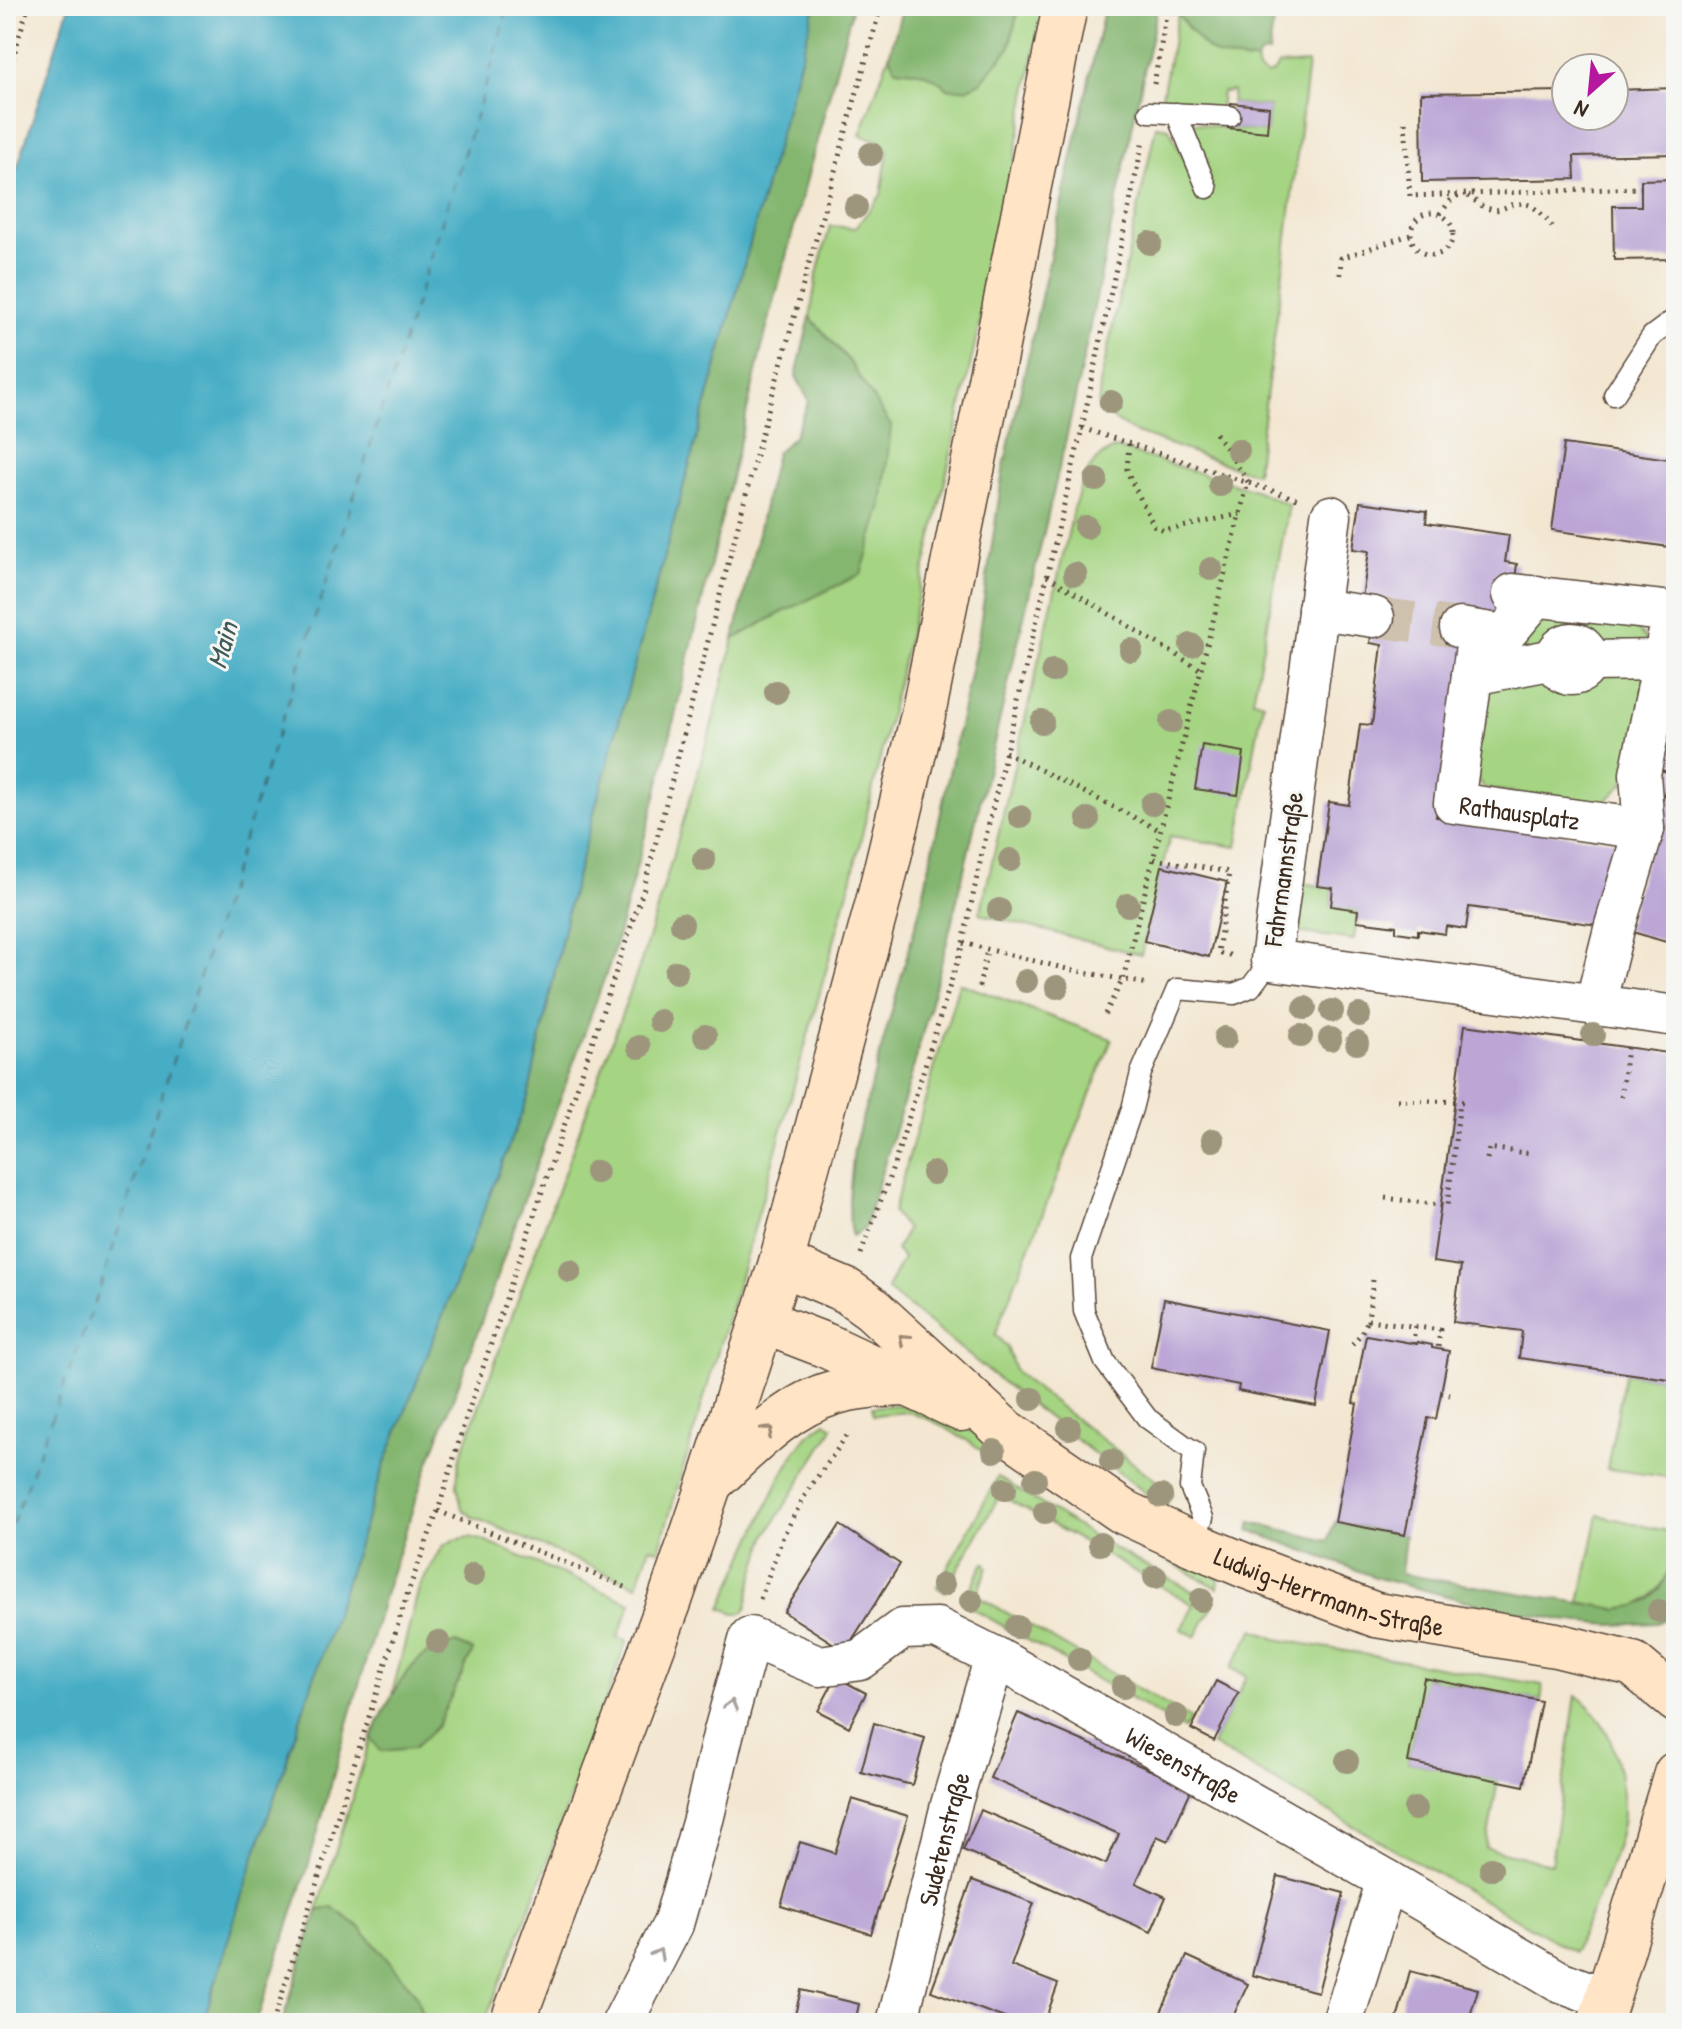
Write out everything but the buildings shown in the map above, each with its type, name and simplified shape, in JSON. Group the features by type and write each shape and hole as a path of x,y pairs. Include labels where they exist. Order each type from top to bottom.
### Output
{"main road":[{"path":"512,2023 648,1660 710,1483 781,1263 878,902 923,715 1065,6"},
{"name":"Ludwig-Herrmann-Straße","path":"781,1263 847,1291 871,1308 1003,1429 1122,1511 1248,1567 1376,1615 1556,1645 1633,1664 1676,1700"},
{"name":"Ludwig-Herrmann-Straße","path":"762,1321 827,1346 1003,1429"},
{"path":"710,1483 764,1433 795,1410 832,1393 909,1384"},
{"path":"1603,2011 1676,1774"}],"street":[{"name":"Fahrmannstraße","path":"1331,516 1271,960 1676,1016"},
{"name":"Rathausplatz","path":"1595,1005 1644,829 1640,774 1673,612 1525,595 1504,635 1469,630 1472,675 1454,803 1644,829"},
{"path":"1318,609 1374,617"},
{"path":"1472,675 1572,660 1663,660"},
{"name":"Wiesenstraße","path":"750,1637 820,1666 860,1660 902,1629 937,1628 995,1657 1387,1880 1559,1981 1603,2011"},
{"path":"622,2023 673,1924 750,1637"},
{"name":"Sudetenstraße","path":"897,2023 951,1805 995,1657"},
{"path":"1342,2023 1387,1880"}],"lane":[{"path":"1149,112 1230,116"},
{"path":"1176,113 1207,188"},
{"path":"1614,395 1652,336 1676,318"},
{"path":"1193,1544 1203,1518 1190,1487 1194,1451 1147,1418 1105,1362 1084,1311 1081,1259 1132,1109 1141,1073 1177,989 1234,994 1251,987 1271,960"}],"path":[{"path":"6,82 28,6"},
{"path":"273,2023 409,1589 438,1511 464,1424 644,888 764,425 881,6"},
{"path":"847,1291 894,1165 963,943 1082,428 1149,112 1168,6"},
{"path":"1405,122 1410,196 1641,188"},
{"path":"1440,214 1460,194"},
{"path":"1460,194 1492,210 1528,204 1544,216 1555,231"},
{"path":"1430,212 1440,214 1450,222 1454,234 1450,246 1442,254 1432,256 1421,253 1413,245 1410,235 1412,224 1419,216 1430,212"},
{"path":"1340,275 1341,258 1410,235"},
{"path":"1082,428 1302,501 1331,516"},
{"path":"1105,1014 1123,979 1248,482 1213,429"},
{"path":"1129,444 1127,469 1130,478 1154,526 1159,530 1240,514"},
{"path":"1047,576 1201,670"},
{"path":"1005,752 1161,831"},
{"path":"1154,859 1229,872 1218,953 1271,960"},
{"path":"963,943 1071,970 1177,989"},
{"path":"979,987 987,950"},
{"path":"1621,1097 1628,1041"},
{"path":"1385,1198 1447,1206 1464,1102 1397,1100"},
{"path":"1487,1159 1489,1148 1533,1154"},
{"path":"1352,1344 1368,1320 1373,1280"},
{"path":"1368,1320 1440,1330 1438,1348"},
{"path":"1413,1344 1415,1326"},
{"path":"750,1637 783,1536 808,1490 853,1428 832,1393"},
{"path":"1441,1393 1450,1395"},
{"path":"438,1511 635,1591"}],"green space":[{"path":"815,6 853,6 763,343 656,796 611,960 420,1487 384,1595 307,1870 256,2023 203,2023 239,1904 385,1463 528,1097 570,900"},
{"path":"903,6 1019,6 1009,49 980,83 966,89 948,89 924,73 896,69 889,56"},
{"path":"1019,6 1043,6 1010,183 943,490 852,877 756,1222 659,1550 650,1547 637,1586 473,1517 462,1509 457,1484 459,1461 642,959 711,728 734,639 775,616 849,361 810,317 817,274 830,226 855,228 881,195 888,150 879,141 860,135 889,56 896,69 924,73 948,89 1009,49"},
{"path":"1105,6 1275,6 1269,53 1261,54 1256,61 1217,55 1198,40 1178,14 1157,10 1069,426 948,938 909,1084 864,1229 852,1236 849,1198 854,1148 922,901 979,632 1003,471"},
{"path":"1178,14 1189,29 1240,60 1256,61 1258,70 1267,75 1274,72 1278,65 1308,63 1256,473 1134,432 1098,409 1100,385 1156,126 1169,128 1200,194 1189,122 1267,132 1269,107 1231,103 1233,91 1222,92 1220,109 1161,101"},
{"path":"810,317 849,361 891,426 882,505 861,574 734,639 776,453 794,436 809,401 796,376"},
{"path":"1117,448 1255,490 1289,505 1253,700 1263,703 1237,847 1170,836 1141,955 980,914 1074,508 1083,480 1093,464"},
{"path":"1582,609 1625,616 1646,639 1646,654 1567,639 1493,664 1511,638 1525,625 1543,621 1555,623"},
{"path":"1649,667 1625,782 1601,806 1484,788 1470,770 1482,681 1574,680 1586,674"},
{"path":"1302,883 1333,888 1331,906 1358,910 1354,940 1295,932"},
{"path":"959,983 1112,1039 995,1334 1007,1347 1016,1373 1172,1493 1165,1508 887,1289 903,1258 896,1250 907,1229 893,1212"},
{"path":"1625,1373 1676,1380 1676,1478 1607,1469"},
{"path":"897,1405 941,1416 983,1437 1218,1578 1218,1588 1072,1509 933,1421 909,1412 873,1415 872,1407"},
{"path":"826,1422 833,1427 829,1435 767,1534 747,1607 743,1613 721,1608 778,1482 808,1435"},
{"path":"998,1477 1104,1543 1214,1603 1196,1637 1181,1629 1194,1605 1000,1495 945,1592 937,1587"},
{"path":"1598,1515 1676,1533 1673,1560 1668,1572 1654,1594 1644,1602 1618,1609 1580,1602"},
{"path":"1251,1522 1328,1541 1335,1522 1405,1535 1401,1574 1618,1609 1640,1604 1657,1592 1666,1578 1676,1544 1676,1612 1657,1623 1611,1625 1561,1620 1486,1606 1378,1578 1249,1530"},
{"path":"470,1537 631,1603 618,1637 627,1640 540,1882 484,2023 424,2023 416,1994 332,1907 317,1911 371,1738 381,1751 418,1662 392,1694 419,1588 443,1546"},
{"path":"986,1563 988,1568 976,1595 1191,1719 1184,1729 968,1606 969,1592"},
{"path":"1254,1629 1276,1639 1543,1685 1541,1701 1425,1678 1408,1762 1498,1780 1486,1848 1551,1864 1576,1695 1586,1704 1603,1724 1613,1748 1623,1815 1613,1857 1574,1952 1212,1745 1247,1676 1231,1668"},
{"path":"456,1643 473,1651 437,1726 414,1748 381,1751 371,1738 404,1677 422,1657"},
{"path":"332,1907 361,1928 416,1994 424,2023 282,2023 317,1911"}],"water":[{"name":"Main","path":"69,6 815,6 570,900 528,1097 385,1463 239,1904 203,2023 6,2023 6,203"}],"ferry route":[{"path":"6,1541 100,1288 490,72 508,6"}],"tunnel":[{"path":"1374,617 1460,628"}]}
